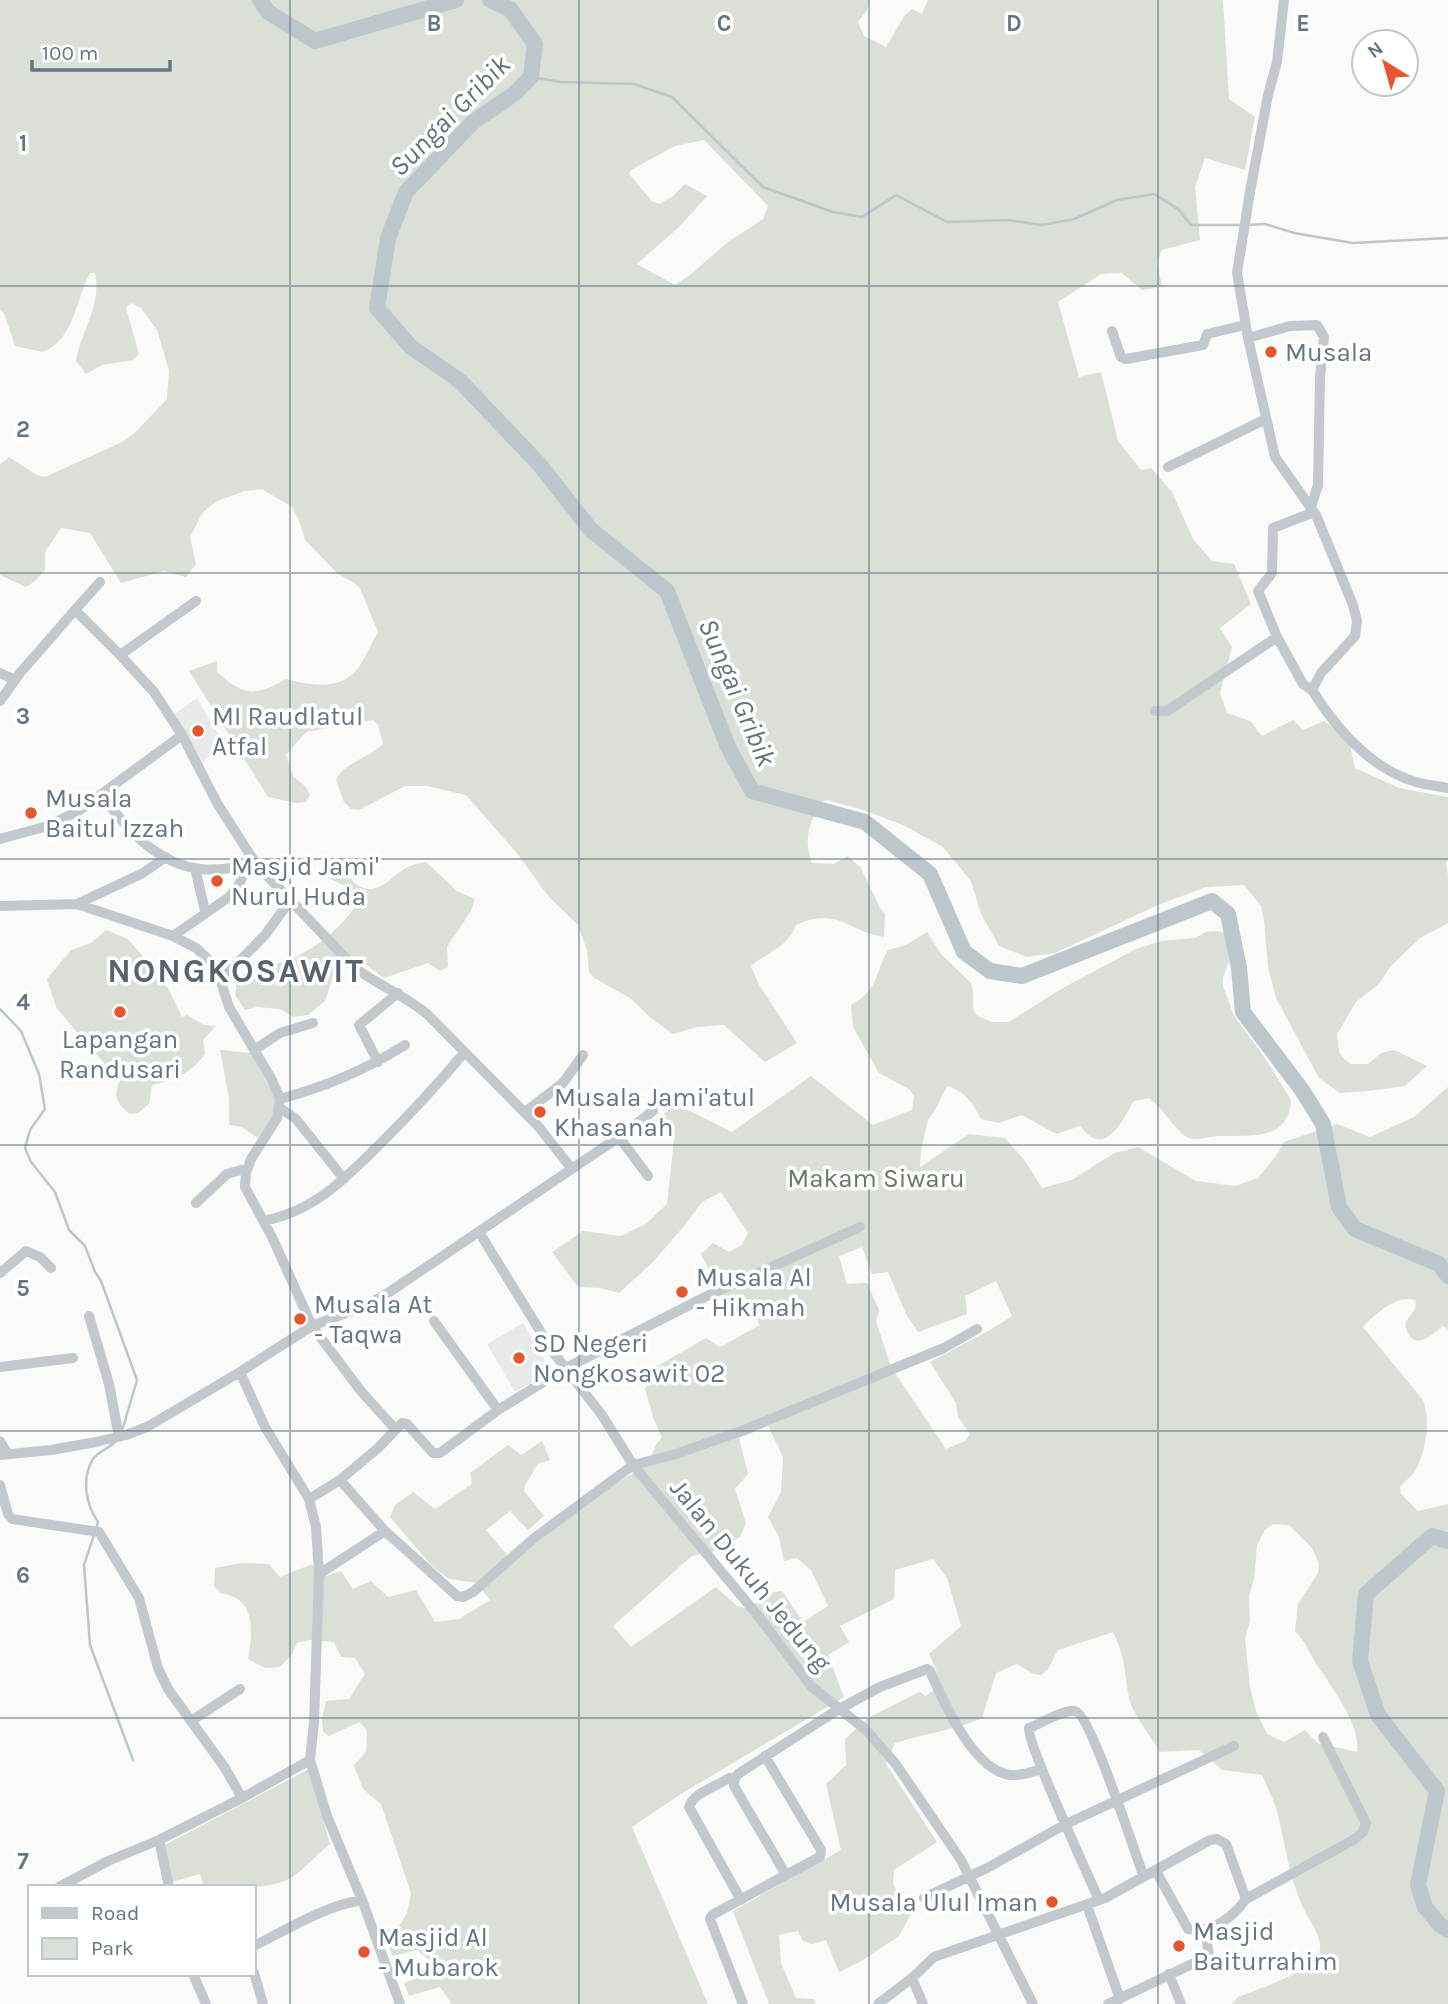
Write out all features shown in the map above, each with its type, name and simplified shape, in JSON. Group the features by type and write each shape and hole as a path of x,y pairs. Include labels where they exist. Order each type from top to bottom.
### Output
{"street":[{"path":"1284,0 1277,62 1263,119 1237,273 1245,325 1275,457 1312,510 1353,605 1358,627 1355,636 1315,680 1312,690"},
{"path":"1112,331 1121,357 1126,359 1203,345 1208,334 1245,325"},
{"path":"1248,338 1290,326 1317,325 1323,332 1318,485 1312,510"},
{"path":"1168,467 1266,419"},
{"path":"1312,510 1273,528 1272,573 1258,591 1277,638 1303,684 1312,690 1342,731 1371,759 1390,772 1416,782 1448,788"},
{"path":"0,701 100,582"},
{"path":"120,654 196,601"},
{"path":"75,610 154,692 182,735 251,865 291,900 355,968 427,1014 525,1112 551,1140 572,1169"},
{"path":"1155,711 1167,711 1277,638"},
{"path":"0,673 15,680"},
{"path":"0,839 61,821 103,796 182,735"},
{"path":"103,796 128,828 166,857 205,870 251,865"},
{"path":"77,904 143,873 166,857"},
{"path":"173,936 205,911 221,903 238,887 251,865"},
{"path":"195,868 205,911"},
{"path":"220,981 265,935 291,900"},
{"path":"0,906 77,904 173,936 204,955 215,967 229,1007 272,1080 280,1103 344,1179"},
{"path":"378,1062 359,1025 398,993"},
{"path":"254,1050 280,1033 313,1023"},
{"path":"280,1103 340,1080 378,1062 405,1045"},
{"path":"263,1221 286,1217 323,1197 409,1116 464,1053"},
{"path":"525,1112 563,1083 583,1055"},
{"path":"280,1103 277,1118 251,1159 245,1187 312,1326 360,1390 395,1429"},
{"path":"0,1441 3,1454 51,1450 120,1436 147,1427 312,1326 377,1300 619,1137 653,1111"},
{"path":"619,1137 648,1176"},
{"path":"196,1203 228,1174 241,1170 246,1173"},
{"path":"309,1499 340,1480 379,1448 402,1423 407,1424 438,1454 498,1410 566,1368 707,1296 860,1227"},
{"name":"Jalan Dukuh Jedung","path":"479,1232 553,1352 602,1415 633,1465 759,1617 803,1677 821,1696 872,1736 895,1763 949,1841 1033,2004"},
{"path":"0,1273 24,1251 40,1257 51,1268"},
{"path":"89,1316 109,1384 120,1436"},
{"path":"434,1321 498,1410"},
{"path":"340,1480 385,1531 457,1596 463,1597 473,1592 575,1506 633,1465 673,1455 744,1430 944,1348 977,1329"},
{"path":"0,1367 73,1358"},
{"path":"240,1372 265,1427 309,1499 316,1527 319,1574 310,1760 327,1816 362,1900 400,2004"},
{"path":"0,1485 8,1514 12,1519 95,1530 139,1598 158,1668 168,1689 225,1768 242,1798"},
{"path":"319,1574 385,1531"},
{"path":"786,1875 734,1786 734,1780 738,1774 765,1756 839,1709 880,1687 928,1669 947,1710 981,1758 993,1768 1009,1775 1042,1769"},
{"path":"191,1721 240,1689"},
{"path":"1099,1900 1042,1769 1028,1733 1029,1728 1067,1712 1078,1712 1095,1743 1144,1877"},
{"path":"1156,1871 1185,1927 1205,1930 1229,1919 1246,1899 1355,1839 1363,1832 1366,1823 1323,1737"},
{"path":"924,1898 969,1877 1066,1824 1234,1746"},
{"path":"743,2004 710,1922 712,1915 820,1857 821,1850 765,1756"},
{"path":"63,1885 108,1861 159,1840 310,1760"},
{"path":"734,1780 729,1778 698,1795 691,1800 689,1807 741,1900"},
{"path":"878,2004 934,1958 1099,1900 1217,1839 1226,1844 1246,1899"},
{"path":"159,1840 169,1885"},
{"path":"256,1945 317,1915 362,1900"},
{"path":"1087,1905 1120,1998"},
{"path":"1108,2004 1209,1955 1205,1930"},
{"path":"1169,1974 1181,2004"},
{"path":"194,1976 206,2004"},
{"path":"255,1976 263,2004"},
{"path":"912,1978 923,2004"}],"shaded area":[{"name":"MI Raudlatul Atfal","path":"197,698 225,746 198,765 173,715"},
{"name":"SD Negeri Nongkosawit 02","path":"523,1323 551,1372 515,1392 487,1344"}],"green space":[{"path":"0,0 870,0 867,10 858,22 864,36 886,47 904,16 912,9 922,14 928,0 1223,0 1229,99 1255,117 1245,170 1205,158 1195,187 1200,240 1162,250 1157,262 1162,287 1142,290 1122,273 1101,274 1058,302 1079,377 1101,372 1118,441 1141,470 1151,468 1172,492 1193,539 1212,561 1234,564 1251,604 1220,628 1232,647 1220,693 1227,713 1250,721 1262,736 1293,720 1303,730 1324,721 1348,737 1355,768 1399,788 1448,797 1448,923 1420,938 1390,967 1379,984 1356,1002 1337,1034 1339,1052 1351,1064 1368,1064 1381,1053 1394,1050 1427,1066 1405,1086 1368,1091 1340,1093 1319,1078 1276,998 1268,967 1261,906 1244,885 1206,887 1158,905 1055,953 1027,957 999,946 981,914 971,881 943,847 903,825 827,800 822,802 817,810 809,831 808,846 812,863 834,864 848,856 861,868 885,914 884,937 832,919 810,920 796,925 783,944 751,966 758,983 797,1043 765,1062 724,1025 697,1027 673,1034 630,998 594,978 589,972 587,950 578,925 550,898 516,852 466,795 427,786 405,786 359,810 351,809 344,802 336,780 339,774 383,744 378,725 373,720 306,732 286,755 293,776 306,787 310,795 306,802 296,803 268,797 189,671 217,661 217,672 235,686 250,691 266,689 286,679 317,685 338,682 355,672 378,632 360,588 338,574 305,540 292,507 262,489 245,491 217,501 203,512 190,537 196,564 186,577 164,571 121,583 90,533 61,528 45,552 45,570 35,581 26,587 0,575 0,464 9,457 37,475 45,477 120,443 134,434 167,399 169,370 157,330 141,308 131,303 126,308 139,354 133,360 102,365 86,374 76,361 96,296 95,273 90,273 85,283 68,329 53,346 43,352 15,346 4,313 0,310","holes":["704,140 768,206 763,219 728,242 675,285 637,264 679,227 707,196 685,184 672,197 659,204 652,201 629,174 631,170 675,146"]},
{"path":"336,861 345,868 357,885 372,889 410,866 426,862 457,891 475,899 471,911 447,947 448,967 440,971 428,963 384,978 358,959 335,971 325,1001 308,1015 293,1017 280,1009 257,1007 245,1010 235,995 237,980 252,965 266,965 296,957 325,939 356,905 345,886 330,879 326,864"},
{"name":"Lapangan Randusari","path":"106,930 128,939 168,988 182,1017 187,1015 204,1025 216,1026 203,1040 205,1054 200,1061 182,1075 152,1085 149,1104 138,1113 130,1114 121,1106 117,1095 120,1079 56,1007 47,979 71,950 91,943"},
{"name":"Makam Siwaru","path":"927,932 941,954 971,983 976,1015 992,1022 1009,1022 1061,989 1136,949 1161,941 1195,938 1206,932 1225,933 1229,961 1223,986 1234,1016 1291,1100 1289,1114 1275,1130 1254,1135 1191,1138 1178,1130 1149,1098 1134,1101 1123,1120 1107,1137 1091,1137 1080,1126 1056,1134 1022,1115 998,1123 981,1119 968,1098 947,1086 928,1120 920,1167 969,1134 1005,1138 1025,1161 1042,1188 1072,1180 1114,1153 1138,1147 1196,1181 1235,1186 1258,1178 1284,1142 1337,1124 1370,1137 1414,1117 1448,1087 1448,1329 1443,1326 1421,1340 1411,1338 1405,1323 1415,1309 1416,1301 1409,1299 1402,1299 1388,1306 1363,1327 1423,1400 1425,1408 1427,1426 1422,1454 1415,1471 1400,1487 1401,1494 1418,1511 1448,1504 1448,2004 1232,2004 1238,1997 1281,1980 1313,1962 1320,1950 1318,1936 1297,1892 1277,1810 1262,1775 1222,1770 1199,1750 1160,1752 1131,1704 1122,1658 1113,1632 1058,1650 1048,1669 1041,1675 1033,1674 1017,1664 996,1673 982,1718 895,1743 886,1764 937,1842 894,1870 893,1884 911,1914 899,1936 839,1972 826,1940 812,1944 803,1941 798,1931 779,1935 781,1963 796,1998 814,1999 816,2004 769,2004 733,1911 841,1850 826,1784 846,1765 845,1739 868,1718 919,1692 926,1696 939,1686 936,1669 929,1654 961,1626 947,1578 933,1559 895,1570 894,1599 840,1626 849,1642 828,1655 844,1697 681,1794 632,1827 708,2004 452,2004 440,1987 409,1996 404,1983 427,1974 428,1959 417,1950 392,1956 385,1931 400,1925 407,1913 411,1893 381,1804 363,1789 354,1766 366,1751 367,1731 360,1722 329,1736 323,1732 322,1718 326,1701 349,1699 365,1674 355,1658 341,1657 334,1642 310,1640 297,1643 292,1654 280,1667 265,1668 248,1659 251,1627 246,1608 232,1596 220,1593 214,1586 215,1568 241,1563 269,1564 280,1577 312,1564 314,1570 326,1576 341,1571 353,1589 371,1581 388,1597 416,1590 435,1622 459,1619 490,1600 477,1583 449,1579 432,1566 390,1517 395,1505 413,1492 435,1509 472,1484 470,1473 508,1445 521,1455 542,1441 550,1460 538,1464 524,1491 544,1516 528,1530 510,1511 486,1530 513,1562 596,1495 649,1464 655,1446 662,1437 645,1389 656,1367 706,1338 720,1347 760,1325 744,1295 725,1300 701,1254 713,1243 729,1252 742,1245 748,1233 721,1192 702,1202 653,1262 619,1293 600,1288 578,1287 552,1252 583,1231 621,1236 647,1223 667,1204 674,1140 654,1121 676,1104 732,1132 811,1076 873,1125 912,1110 914,1096 909,1089 879,1073 853,1027 851,1005 872,987 888,950 906,945","holes":["862,1247 872,1274 888,1272 906,1314 918,1332 967,1314 965,1296 996,1281 1012,1316 930,1362 956,1403 958,1417 970,1434 965,1441 946,1449 891,1367 876,1321 879,1310 867,1283 847,1284 839,1256","768,1426 783,1457 781,1492 768,1517 779,1537 784,1561 797,1558 811,1570 828,1606 803,1622 782,1591 769,1593 748,1609 737,1606 716,1587 631,1647 613,1626 692,1556 712,1552 740,1537 746,1523 735,1489 748,1474 739,1438","1273,1524 1289,1525 1312,1548 1319,1564 1318,1573 1298,1604 1295,1631 1345,1708 1355,1731 1357,1752 1317,1743 1305,1730 1284,1742 1267,1734 1256,1711 1250,1687 1245,1639 1250,1621 1249,1595 1254,1579 1257,1545 1265,1530"]},
{"path":"220,1050 251,1053 276,1099 277,1111 258,1138 242,1127 229,1125 229,1098"},
{"path":"309,1769 330,1844 292,1877 256,1886 203,1885 200,1874 172,1882 163,1846"}],"waterway":[{"name":"Sungai Gribik","path":"260,0 268,12 315,41 456,0"},
{"name":"Sungai Gribik","path":"490,0 510,9 535,44 531,77 514,94 473,122 406,192 388,238 377,308 411,347 460,381 539,464 591,530 667,591 728,747 752,791 865,822 930,874 964,952 990,971 1022,976 1212,901 1228,914 1239,968 1243,1012 1302,1090 1323,1124 1339,1207 1355,1229 1439,1264 1448,1276"},
{"path":"531,77 561,82 634,84 672,97 763,187 833,212 862,217 896,195 947,222 1007,220 1042,225 1074,219 1117,200 1154,194 1178,209 1191,225 1241,225"},
{"path":"1247,225 1265,224 1294,233 1353,243 1448,238"},
{"path":"0,1009 21,1031 39,1074 45,1109 30,1130 25,1148 31,1162 55,1192 69,1230 85,1246 101,1281 137,1380 122,1431"},
{"path":"96,1529 98,1522 88,1500 87,1475 93,1459 115,1442"},
{"path":"94,1535 84,1565 90,1645 133,1760"},
{"name":"Sungai Gribik","path":"1448,1541 1432,1536 1366,1594 1360,1661 1378,1715 1437,1791 1418,1885 1425,1907 1440,1925 1448,1930"}],"place":[{"name":"Musala","path":"1271,352"},
{"name":"MI Raudlatul Atfal","path":"198,731"},
{"name":"Musala Baitul Izzah","path":"31,813"},
{"name":"Masjid Jami' Nurul Huda","path":"217,881"},
{"name":"Lapangan Randusari","path":"120,1012"},
{"name":"Musala Jami'atul Khasanah","path":"540,1112"},
{"name":"Musala Al - Hikmah","path":"682,1292"},
{"name":"Musala At - Taqwa","path":"300,1319"},
{"name":"SD Negeri Nongkosawit 02","path":"519,1358"},
{"name":"Musala Ulul Iman","path":"1052,1902"},
{"name":"Masjid Baiturrahim","path":"1179,1946"},
{"name":"Masjid Al - Mubarok","path":"364,1952"}],"district":[{"name":"NONGKOSAWIT","path":"236,970"}]}
